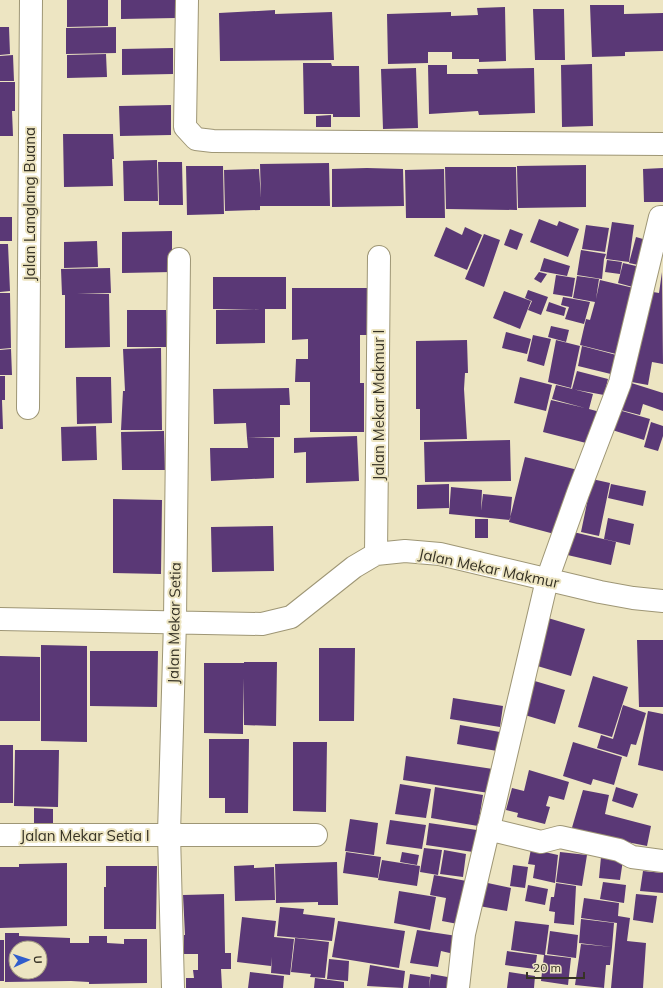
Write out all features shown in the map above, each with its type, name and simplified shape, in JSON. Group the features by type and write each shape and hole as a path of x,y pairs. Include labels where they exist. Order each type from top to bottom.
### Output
{"street":[{"name":"Jalan Langlang Buana","path":"28,408 31,0"},
{"path":"187,0 186,127 196,139 213,141 663,144"},
{"path":"458,988 464,934 547,580 580,486 620,383 660,217 663,217"},
{"name":"Jalan Mekar Makmur I","path":"376,554 379,257"},
{"name":"Jalan Mekar Setia","path":"173,988 169,834 175,621 179,259"},
{"name":"Jalan Mekar Makmur","path":"0,618 262,624 291,617 354,567 376,554 405,551 440,554 547,580 633,598 663,601"},
{"path":"488,829 542,842 560,837 618,850 632,856 663,861"},
{"name":"Jalan Mekar Setia I","path":"0,836 169,834 316,835"}],"building":[{"path":"67,0 108,0 108,26 67,27"},
{"path":"121,0 175,0 176,18 121,19"},
{"path":"590,5 624,5 624,14 663,13 663,51 625,52 625,56 592,57"},
{"path":"505,7 506,61 479,62 479,59 452,59 452,52 428,52 428,63 388,64 387,14 451,12 451,16 478,15 477,8"},
{"path":"533,9 564,9 565,60 535,60"},
{"path":"275,10 275,14 332,12 334,60 220,61 219,13"},
{"path":"0,27 9,27 10,54 0,55"},
{"path":"116,27 116,53 66,54 66,28"},
{"path":"173,48 173,74 122,75 122,49"},
{"path":"106,54 107,77 67,78 67,55"},
{"path":"13,55 14,81 0,81 0,56"},
{"path":"303,63 331,63 332,66 359,66 360,117 333,117 333,114 304,114"},
{"path":"592,64 593,126 562,127 561,65"},
{"path":"428,65 447,65 447,74 478,74 477,69 534,68 535,113 479,115 478,111 429,114"},
{"path":"416,68 418,128 383,129 381,69"},
{"path":"0,82 15,82 15,111 12,111 13,136 0,136"},
{"path":"171,105 171,135 120,136 119,106"},
{"path":"331,115 331,127 316,127 316,116"},
{"path":"63,134 113,134 113,186 64,187"},
{"path":"157,160 158,201 124,201 123,161"},
{"path":"158,162 182,162 183,205 159,205"},
{"path":"329,163 330,206 260,206 260,210 225,211 224,170 259,169 261,198 260,164"},
{"path":"586,165 586,207 518,208 517,166"},
{"path":"186,166 223,166 224,214 187,215"},
{"path":"445,167 516,167 517,210 446,209"},
{"path":"663,168 663,202 644,202 643,169"},
{"path":"332,169 403,169 404,206 332,207"},
{"path":"444,169 445,218 406,218 405,170"},
{"path":"0,217 12,217 12,241 0,241"},
{"path":"539,219 557,226 559,221 579,229 568,257 530,242"},
{"path":"612,222 634,225 629,262 606,259"},
{"path":"586,225 609,228 605,252 582,249"},
{"path":"446,227 462,235 465,227 482,235 467,270 434,256"},
{"path":"510,229 523,234 517,250 504,245"},
{"path":"172,231 172,272 122,273 122,232"},
{"path":"484,234 500,240 484,287 465,279"},
{"path":"636,237 650,241 643,266 629,263"},
{"path":"97,241 98,267 64,268 64,242"},
{"path":"0,244 8,244 10,291 0,292"},
{"path":"581,250 606,254 602,279 577,275"},
{"path":"544,258 570,266 567,276 540,271"},
{"path":"607,260 622,262 620,274 605,272"},
{"path":"623,263 645,268 640,289 618,283"},
{"path":"110,268 111,293 77,294 109,294 110,347 65,348 65,295 62,295 61,269"},
{"path":"539,272 547,274 541,283 534,279"},
{"path":"662,272 663,364 652,362 648,385 626,381 641,314 649,315 641,313 647,291 659,293"},
{"path":"556,275 575,278 572,297 553,294"},
{"path":"577,276 599,279 596,299 600,280 642,290 624,356 580,345 586,319 590,320 595,302 573,298"},
{"path":"213,277 286,277 286,309 265,309 265,343 216,344 216,310 260,309 213,309"},
{"path":"292,288 370,288 370,335 360,335 360,383 364,383 364,432 310,432 310,382 295,382 296,359 308,359 308,339 292,340"},
{"path":"528,290 548,297 541,315 528,310 532,301 525,298"},
{"path":"504,291 531,301 520,329 493,318"},
{"path":"0,293 10,293 11,348 0,349"},
{"path":"563,297 590,302 584,324 565,319 569,307 561,305"},
{"path":"549,302 566,308 564,316 546,311"},
{"path":"127,310 166,310 167,347 127,347"},
{"path":"551,326 569,330 566,342 548,337"},
{"path":"506,332 531,339 527,354 502,348"},
{"path":"533,335 551,339 544,366 527,361"},
{"path":"467,340 468,373 465,373 464,389 467,439 420,440 420,409 416,409 416,341"},
{"path":"556,340 580,346 571,388 548,382"},
{"path":"582,346 624,357 619,376 578,366"},
{"path":"161,348 162,430 121,430 123,391 125,391 123,349"},
{"path":"11,349 12,375 0,375 0,350"},
{"path":"577,371 608,379 604,395 572,389"},
{"path":"0,376 5,376 5,400 2,400 3,429 0,429"},
{"path":"76,377 111,377 112,423 77,424"},
{"path":"520,377 552,385 546,411 514,403"},
{"path":"625,381 663,393 663,411 643,404 640,415 617,409"},
{"path":"556,385 593,394 589,409 600,412 590,444 543,432 551,400 585,408 552,399"},
{"path":"289,388 290,405 280,405 280,437 247,438 246,423 214,424 213,389"},
{"path":"615,409 650,419 644,440 609,429"},
{"path":"651,422 663,426 663,436 658,451 644,447"},
{"path":"96,426 97,460 62,461 61,427"},
{"path":"164,431 165,470 122,470 121,432"},
{"path":"357,436 359,481 306,483 306,452 294,453 294,438"},
{"path":"247,438 274,438 274,478 211,481 210,448 248,448"},
{"path":"510,440 511,481 425,482 424,442"},
{"path":"525,457 578,470 562,536 509,522"},
{"path":"592,479 610,483 599,536 581,532"},
{"path":"449,484 449,508 417,509 417,485"},
{"path":"611,484 646,491 643,506 608,498"},
{"path":"451,487 482,490 481,511 483,494 512,497 510,520 449,514"},
{"path":"113,499 162,500 161,574 113,573"},
{"path":"608,518 634,524 630,545 604,539"},
{"path":"475,519 488,519 488,538 475,538"},
{"path":"273,526 274,571 212,572 211,527"},
{"path":"569,531 616,542 611,565 563,554"},
{"path":"548,618 585,629 571,676 534,665"},
{"path":"637,640 663,640 663,707 639,707"},
{"path":"41,645 87,646 87,742 41,741"},
{"path":"319,648 355,648 354,721 319,721"},
{"path":"90,651 158,651 157,707 90,706"},
{"path":"0,656 40,657 40,721 0,721"},
{"path":"277,662 276,726 244,725 243,678 243,734 204,733 204,663"},
{"path":"593,676 628,687 612,737 578,727"},
{"path":"528,679 565,690 555,724 518,713"},
{"path":"453,698 503,706 500,727 450,719"},
{"path":"623,705 646,713 636,745 631,744 627,757 597,748 601,735 613,739"},
{"path":"648,711 663,714 663,771 638,765"},
{"path":"460,725 500,732 497,751 457,744"},
{"path":"209,739 249,739 248,813 225,813 225,798 209,798"},
{"path":"293,742 327,742 326,812 293,811"},
{"path":"573,742 622,757 614,785 593,779 591,785 563,776"},
{"path":"0,745 13,745 13,803 0,803"},
{"path":"15,750 59,750 58,807 14,806"},
{"path":"406,756 493,769 489,793 403,780"},
{"path":"529,770 569,782 564,800 549,796 546,806 550,807 545,824 517,817 518,813 506,810 512,788 524,791"},
{"path":"400,784 431,789 426,818 395,814"},
{"path":"435,787 483,795 478,826 431,818"},
{"path":"616,787 638,794 633,808 612,801"},
{"path":"583,790 609,795 605,814 651,826 647,846 571,831"},
{"path":"34,808 53,809 53,827 34,827"},
{"path":"350,819 378,823 374,855 345,851"},
{"path":"390,820 426,825 422,849 386,844"},
{"path":"429,823 477,830 473,852 426,845"},
{"path":"424,848 442,850 438,875 420,872"},
{"path":"531,849 558,855 555,883 533,878 535,865 528,864"},
{"path":"444,850 466,854 463,877 440,874"},
{"path":"346,852 381,857 378,878 343,873"},
{"path":"402,852 419,855 417,865 400,862"},
{"path":"560,852 587,855 582,886 556,882"},
{"path":"601,857 623,860 620,880 599,878"},
{"path":"382,860 420,866 417,886 378,880"},
{"path":"337,862 338,905 318,905 318,902 276,903 275,864"},
{"path":"67,863 67,926 0,928 0,867 19,867 19,864"},
{"path":"254,865 254,868 274,867 275,900 235,901 234,866"},
{"path":"513,865 528,867 525,888 510,886"},
{"path":"106,866 157,866 156,929 104,929 104,887 106,887"},
{"path":"643,871 663,873 663,893 640,891"},
{"path":"434,875 472,882 463,925 442,921 446,898 430,895"},
{"path":"483,882 511,888 507,911 479,906"},
{"path":"603,882 626,885 624,903 600,899"},
{"path":"556,883 576,886 574,925 554,923 555,912 549,911 551,897 554,897"},
{"path":"528,885 548,889 545,905 525,901"},
{"path":"399,891 436,897 430,930 394,923"},
{"path":"224,894 225,953 231,953 231,969 221,969 222,988 186,988 186,978 194,978 193,970 198,970 198,954 184,954 185,935 183,895"},
{"path":"636,894 657,896 653,923 633,920"},
{"path":"584,898 619,903 618,916 630,918 627,941 646,943 643,988 611,988 617,923 581,918"},
{"path":"280,907 304,909 303,914 335,918 332,941 277,936"},
{"path":"242,917 276,921 274,937 294,939 290,975 271,973 272,957 271,966 237,962"},
{"path":"581,919 614,923 612,947 579,943"},
{"path":"338,921 405,931 399,968 332,957"},
{"path":"515,921 549,925 545,955 571,958 568,985 541,981 544,955 511,950"},
{"path":"417,930 457,936 454,954 441,951 438,967 410,963"},
{"path":"550,931 578,935 576,958 547,954"},
{"path":"5,933 19,933 19,936 70,938 70,943 89,943 89,936 107,936 107,943 124,944 124,939 147,939 147,983 89,984 89,982 5,982"},
{"path":"295,938 329,942 325,978 310,977 311,974 291,972"},
{"path":"0,940 4,940 4,981 0,981"},
{"path":"581,944 612,947 610,965 606,965 604,988 575,985"},
{"path":"507,951 537,955 535,969 505,965"},
{"path":"329,959 349,961 348,981 327,979"},
{"path":"370,965 405,971 403,988 367,986"},
{"path":"250,972 284,976 283,988 248,988"},
{"path":"509,972 535,976 534,988 507,988"},
{"path":"410,974 430,977 429,988 408,988"},
{"path":"431,974 453,978 451,988 429,988"},
{"path":"315,978 344,982 344,988 314,988"}]}
